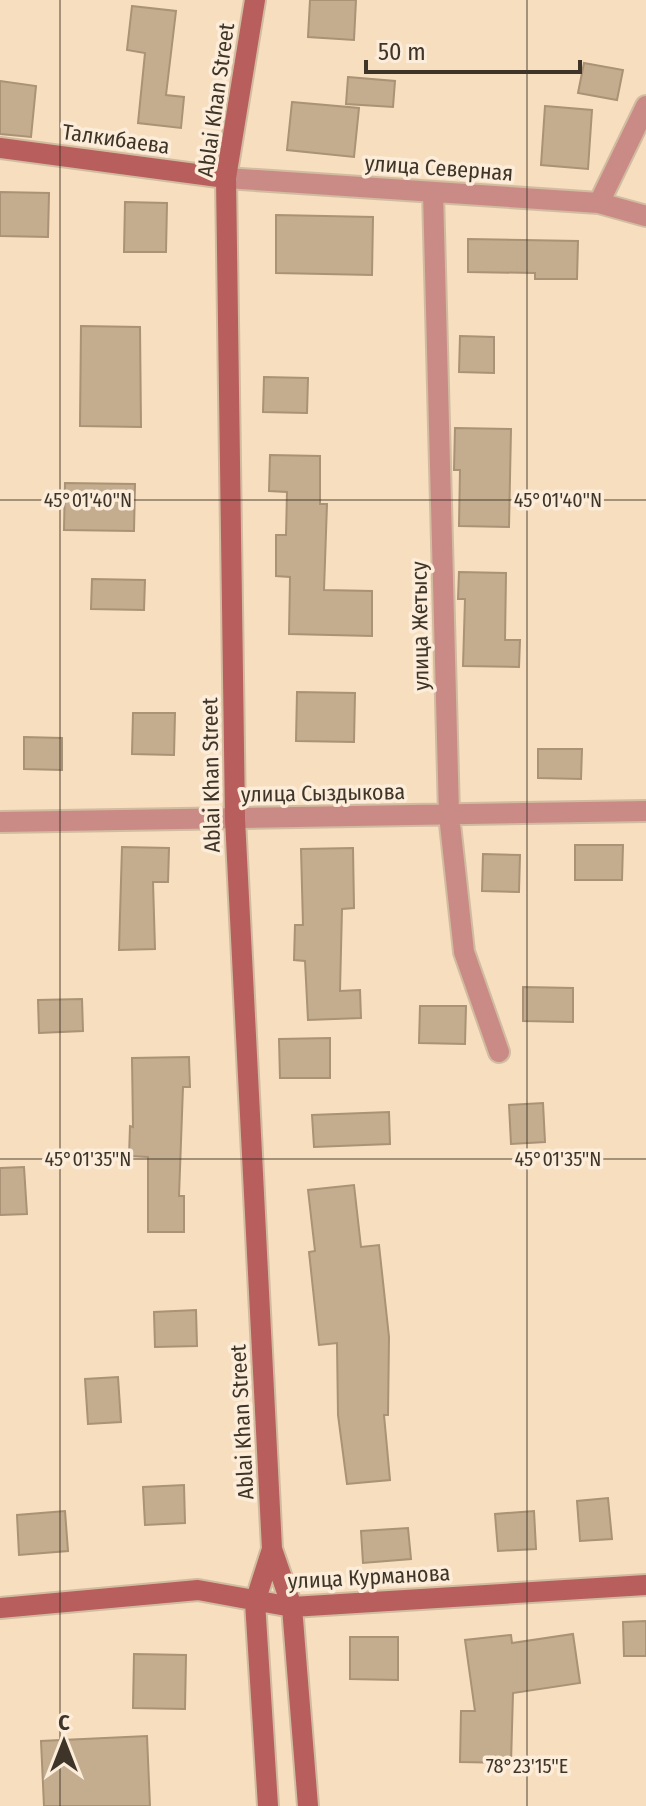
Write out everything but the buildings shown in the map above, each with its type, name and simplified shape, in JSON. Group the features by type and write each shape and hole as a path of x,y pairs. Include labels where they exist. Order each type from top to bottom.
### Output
{"street":[{"name":"Ablai Khan Street","path":"255,0 226,178 235,819 272,1549 292,1607 308,1806"},
{"path":"599,203 646,106"},
{"name":"Талкибаева","path":"0,148 226,178"},
{"name":"улица Северная","path":"226,178 599,203 646,216"},
{"name":"улица Жетысу","path":"433,192 449,815 464,952 499,1052"},
{"name":"улица Сыздыкова","path":"0,822 646,811"},
{"name":"Ablai Khan Street","path":"268,1806 255,1602 272,1549"},
{"name":"улица Курманова","path":"0,1608 198,1590 292,1607 646,1585"}]}
